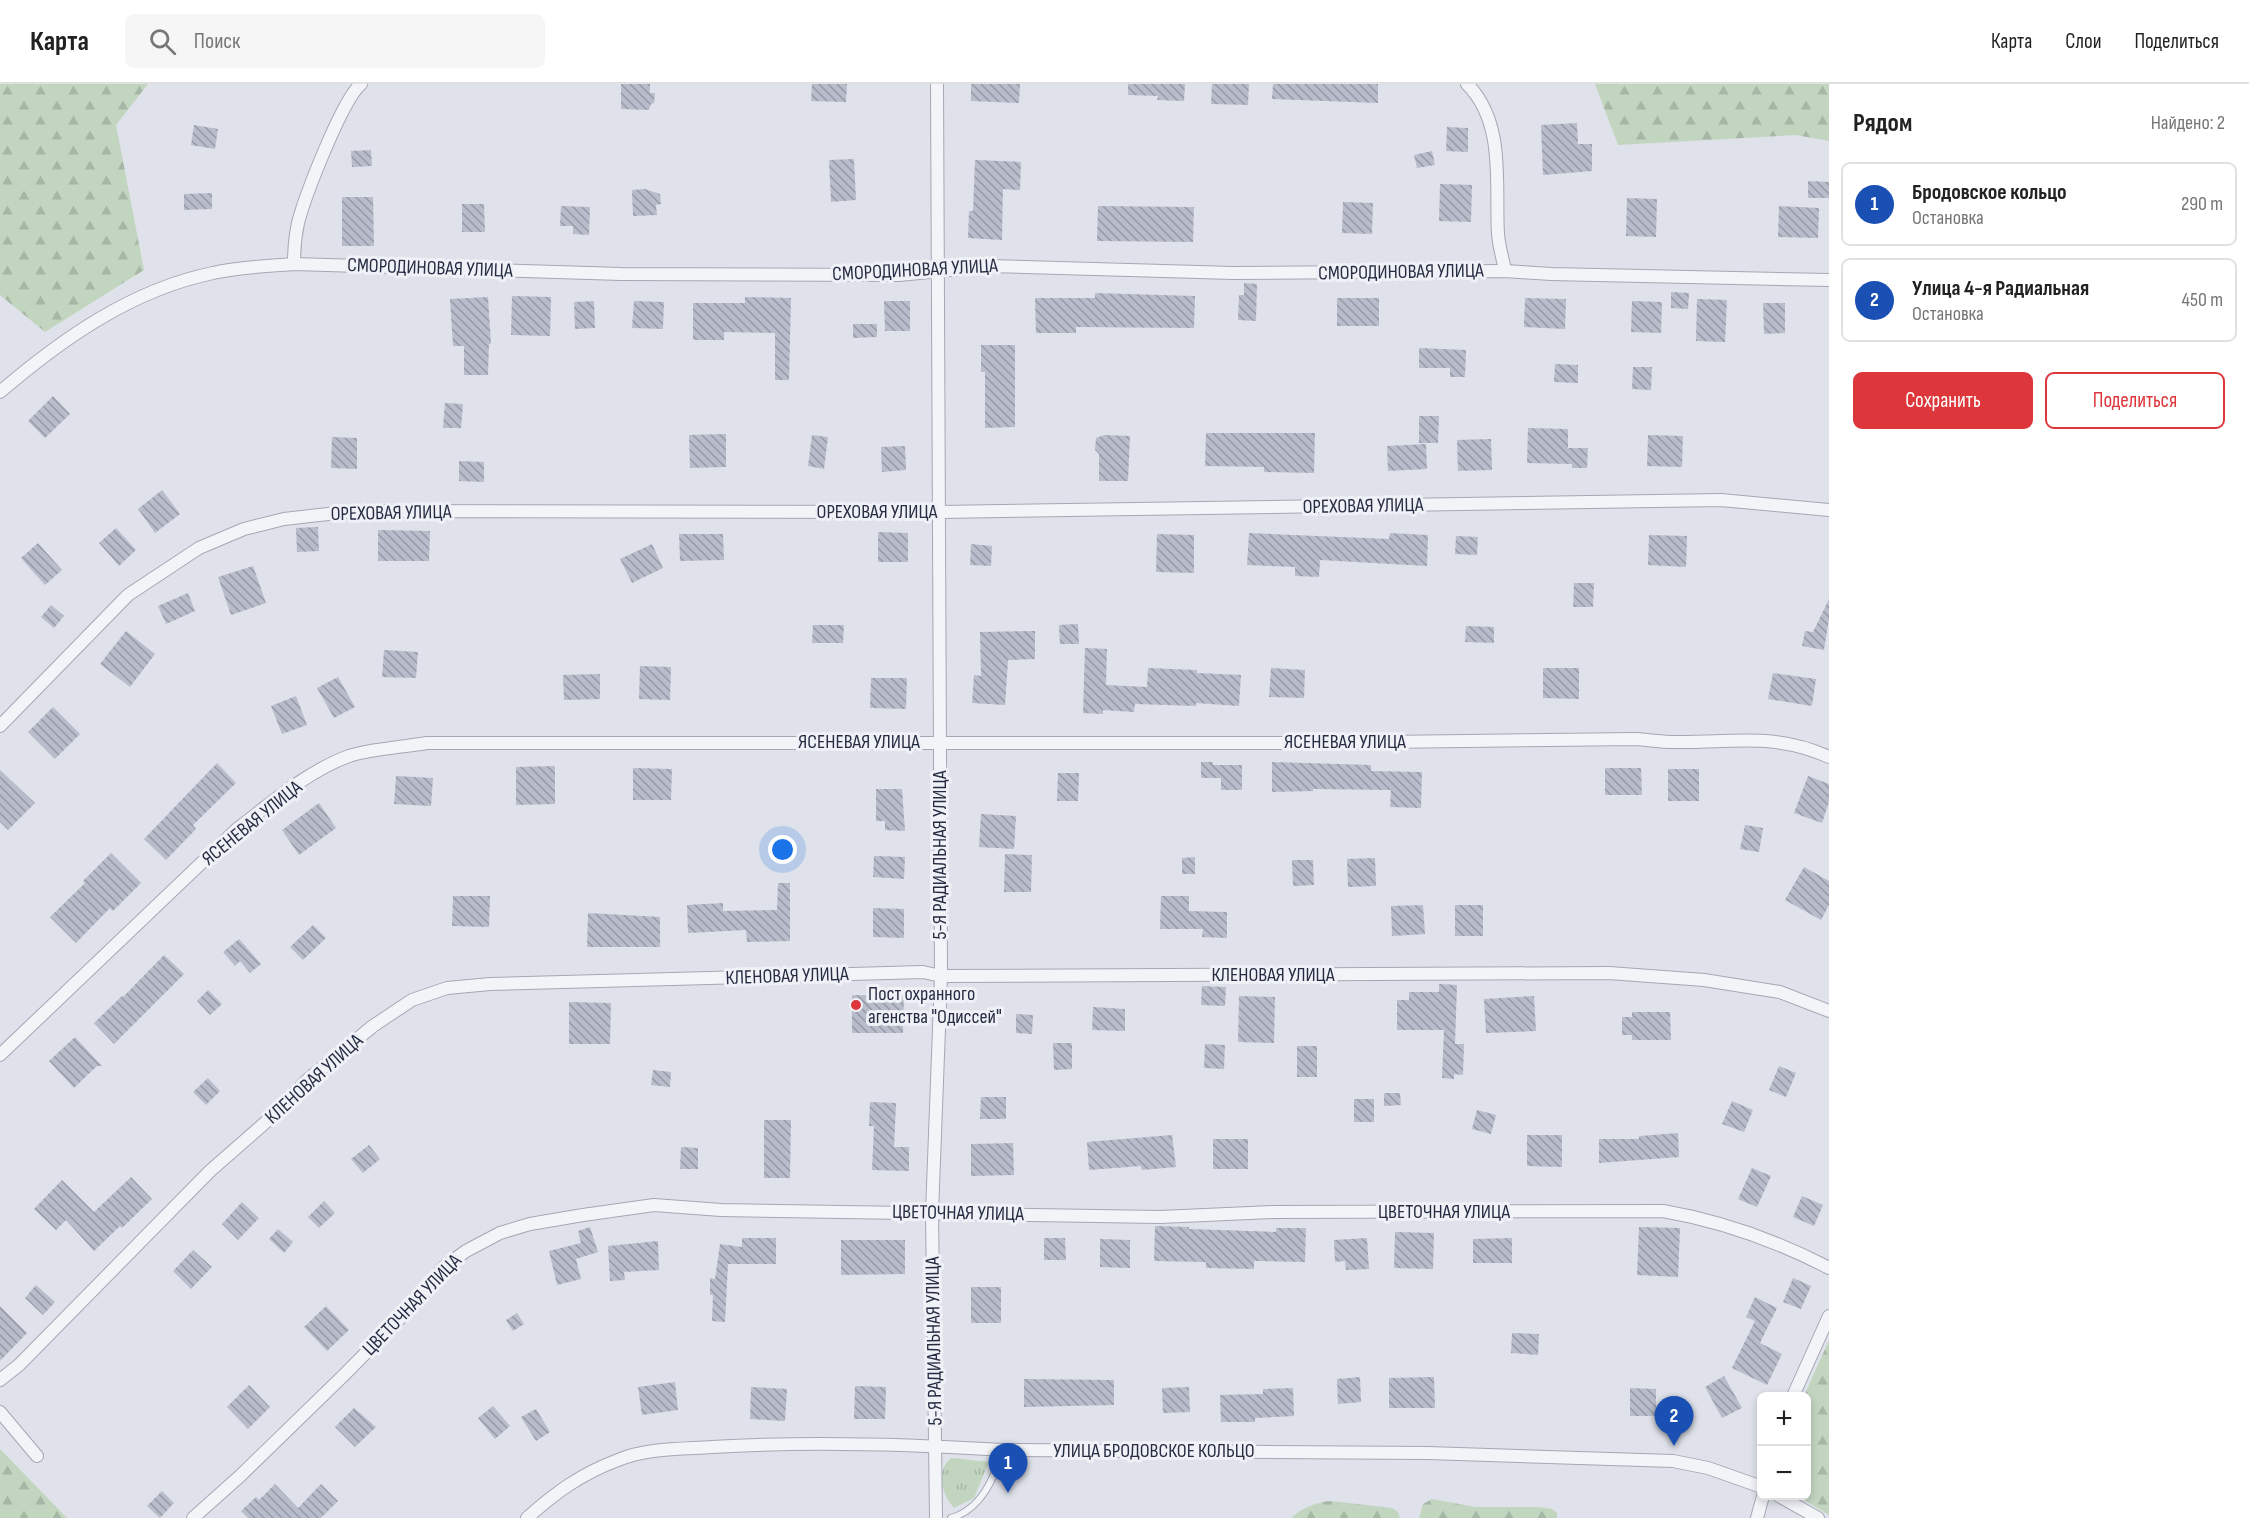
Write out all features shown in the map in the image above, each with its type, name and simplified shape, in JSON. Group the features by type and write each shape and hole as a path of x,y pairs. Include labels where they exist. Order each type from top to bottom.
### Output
{"street":[{"path":"294,264 298,223 309,190 340,119 361,84"},
{"name":"5-Я РАДИАЛЬНАЯ УЛИЦА","path":"936,1518 932,1213 941,976 937,84"},
{"path":"1467,84 1486,112 1495,144 1498,237 1505,271"},
{"name":"СМОРОДИНОВАЯ УЛИЦА","path":"0,392 33,364 117,307 171,285 212,273 255,266 294,264 633,274 898,275 988,266 1233,273 1505,271 1829,280"},
{"name":"ОРЕХОВАЯ УЛИЦА","path":"0,726 128,595 199,548 244,529 284,519 354,511 940,512 1721,500 1829,510"},
{"name":"ЯСЕНЕВАЯ УЛИЦА","path":"0,1055 237,830 272,802 314,774 350,756 427,743 1384,742 1637,739 1673,742 1729,740 1787,742 1829,757"},
{"name":"КЛЕНОВАЯ УЛИЦА","path":"0,1380 19,1365 121,1263 181,1199 275,1114 305,1082 391,1012 412,1000 447,988 490,984 924,972 941,976 1609,973 1704,980 1780,992 1829,1011"},
{"name":"ЦВЕТОЧНАЯ УЛИЦА","path":"193,1518 337,1382 414,1304 444,1267 466,1251 500,1233 530,1224 654,1205 721,1210 1160,1217 1284,1212 1663,1211 1699,1217 1755,1235 1792,1249 1829,1268"},
{"path":"1795,1392 1829,1316"},
{"path":"0,1412 37,1456"},
{"name":"УЛИЦА БРОДОВСКОЕ КОЛЬЦО","path":"526,1518 556,1491 587,1473 620,1459 656,1450 759,1444 935,1446 1003,1450 1428,1453 1673,1461 1708,1467 1757,1485"},
{"path":"1757,1518 1762,1500"},
{"path":"1786,1500 1818,1518"}],"lane":[{"path":"951,1518 958,1516 980,1500 994,1478 1003,1450"}],"green space":[{"path":"0,84 148,84 116,125 144,270 45,332 0,295"},
{"path":"1595,84 1829,84 1829,141 1796,135 1618,145"},
{"path":"1829,1340 1829,1515 1805,1500 1811,1500 1811,1392 1806,1392"},
{"path":"0,1449 67,1518 0,1518"},
{"path":"951,1458 989,1462 974,1498 954,1508 946,1496 942,1483 943,1470"},
{"path":"1432,1499 1475,1507 1552,1509 1557,1513 1557,1518 1419,1518 1423,1504"},
{"path":"1331,1501 1392,1508 1398,1512 1400,1518 1291,1518 1309,1506"}],"building":[{"path":"621,84 650,84 650,93 655,93 654,103 651,104 649,110 621,109"},
{"path":"812,84 847,84 846,102 811,101"},
{"path":"971,84 1020,84 1019,103 971,101"},
{"path":"1128,84 1185,84 1184,101 1157,100 1158,96 1128,95"},
{"path":"1212,84 1249,84 1248,105 1211,104"},
{"path":"1273,84 1378,84 1378,103 1272,99"},
{"path":"1577,123 1578,144 1592,144 1592,171 1543,175 1541,125"},
{"path":"194,125 218,129 215,149 191,145"},
{"path":"1447,127 1468,128 1468,152 1446,151"},
{"path":"371,150 372,166 352,167 351,151"},
{"path":"1432,151 1435,165 1417,168 1414,155"},
{"path":"854,159 856,200 831,202 829,160"},
{"path":"975,160 1021,162 1020,190 1003,189 1002,240 968,238 969,211 973,211"},
{"path":"1808,181 1829,182 1829,198 1808,198"},
{"path":"1440,184 1472,185 1471,222 1439,221"},
{"path":"645,189 660,194 661,204 656,205 657,215 633,216 632,190"},
{"path":"212,193 212,209 184,210 184,194"},
{"path":"342,197 373,197 374,246 342,246"},
{"path":"1627,198 1657,199 1656,237 1626,236"},
{"path":"1343,202 1373,203 1372,234 1342,233"},
{"path":"462,204 484,204 485,232 462,232"},
{"path":"561,206 590,207 589,235 573,234 573,226 560,226"},
{"path":"1098,206 1194,207 1193,242 1097,241"},
{"path":"1779,206 1819,208 1818,238 1778,237"},
{"path":"1244,283 1257,284 1256,321 1238,320 1239,295 1244,295"},
{"path":"1671,292 1689,293 1688,309 1671,308"},
{"path":"1095,293 1195,296 1194,328 1076,327 1076,333 1036,333 1035,298 1095,298"},
{"path":"512,296 551,297 550,336 511,335"},
{"path":"488,297 491,344 489,344 488,375 464,375 464,346 453,346 450,299"},
{"path":"745,297 791,298 789,380 775,380 775,333 724,332 724,340 693,340 693,303 745,303"},
{"path":"1337,298 1379,298 1379,326 1337,326"},
{"path":"1525,298 1566,299 1565,329 1524,327"},
{"path":"1697,299 1727,300 1725,342 1696,341"},
{"path":"594,301 595,328 575,329 574,302"},
{"path":"634,301 664,302 663,329 632,328"},
{"path":"884,301 910,301 910,331 885,331"},
{"path":"1632,301 1662,302 1661,333 1631,332"},
{"path":"1763,303 1785,303 1785,333 1764,334"},
{"path":"853,324 877,324 877,337 853,338"},
{"path":"981,345 1015,345 1015,427 985,428 985,372 981,372"},
{"path":"1419,348 1466,350 1465,377 1450,377 1450,368 1419,368"},
{"path":"1555,364 1578,365 1578,383 1554,382"},
{"path":"1633,367 1652,367 1651,390 1632,389"},
{"path":"53,396 70,414 45,438 28,421"},
{"path":"445,403 463,404 461,428 443,428"},
{"path":"1419,416 1439,416 1438,443 1419,443"},
{"path":"1528,428 1568,429 1568,448 1588,448 1587,468 1572,468 1572,464 1527,463"},
{"path":"1206,433 1315,433 1314,473 1264,472 1264,467 1205,466"},
{"path":"726,434 726,467 690,468 689,435"},
{"path":"812,435 828,437 824,469 808,466"},
{"path":"1104,435 1130,436 1128,481 1099,481 1099,454 1095,450 1096,438"},
{"path":"1648,435 1683,436 1682,467 1647,466"},
{"path":"332,437 357,438 357,469 331,468"},
{"path":"1491,439 1492,470 1458,471 1457,440"},
{"path":"1426,444 1427,469 1388,471 1387,446"},
{"path":"905,446 906,470 882,472 881,447"},
{"path":"459,461 484,462 484,482 459,481"},
{"path":"162,490 180,514 155,533 138,509"},
{"path":"318,527 319,551 297,552 296,528"},
{"path":"116,528 136,550 119,566 99,543"},
{"path":"378,530 430,531 429,561 378,561"},
{"path":"878,532 908,533 908,562 878,562"},
{"path":"1249,533 1389,539 1390,533 1428,535 1427,566 1320,560 1319,577 1295,576 1295,567 1247,565"},
{"path":"679,534 723,534 724,560 680,561"},
{"path":"1157,534 1194,535 1194,573 1156,572"},
{"path":"1649,535 1687,536 1686,567 1648,565"},
{"path":"1456,536 1478,537 1477,555 1455,554"},
{"path":"38,543 62,570 45,585 21,558"},
{"path":"652,544 663,568 632,583 620,559"},
{"path":"971,544 992,546 991,566 970,565"},
{"path":"253,566 266,603 231,615 218,577"},
{"path":"1574,583 1594,583 1593,607 1573,607"},
{"path":"188,593 195,611 166,624 158,606"},
{"path":"1829,599 1829,619 1824,650 1802,646 1805,631 1813,632"},
{"path":"51,605 64,616 54,628 41,617"},
{"path":"1078,624 1079,644 1060,644 1059,625"},
{"path":"813,625 844,625 843,643 812,643"},
{"path":"1466,626 1494,627 1494,643 1465,642"},
{"path":"126,631 155,654 130,687 100,664"},
{"path":"1035,631 1035,659 1008,660 1005,705 972,703 974,675 981,676 980,632"},
{"path":"1085,648 1107,649 1106,685 1147,687 1148,668 1241,675 1239,706 1196,703 1196,706 1135,704 1134,712 1103,710 1103,714 1083,713"},
{"path":"384,650 418,652 416,678 382,677"},
{"path":"640,666 671,667 670,700 639,699"},
{"path":"1271,668 1305,670 1304,698 1269,697"},
{"path":"1543,668 1579,668 1579,699 1543,698"},
{"path":"1773,673 1816,679 1812,706 1768,699"},
{"path":"600,674 600,699 564,700 563,675"},
{"path":"338,677 355,707 334,718 317,688"},
{"path":"871,678 907,678 906,709 870,708"},
{"path":"296,696 307,725 282,734 271,706"},
{"path":"53,707 80,734 55,759 28,732"},
{"path":"1201,762 1213,762 1213,765 1242,765 1242,790 1221,790 1221,778 1201,778"},
{"path":"1272,762 1371,765 1371,771 1422,772 1421,808 1390,807 1391,790 1313,789 1313,791 1272,792"},
{"path":"217,763 236,783 193,825 196,829 166,860 144,839"},
{"path":"555,766 555,804 516,805 516,767"},
{"path":"633,768 672,769 671,800 633,800"},
{"path":"1605,768 1641,768 1642,795 1605,795"},
{"path":"1668,769 1699,769 1699,801 1668,801"},
{"path":"0,770 35,803 8,830 0,822"},
{"path":"1058,773 1079,773 1078,801 1057,801"},
{"path":"396,776 433,778 431,806 394,804"},
{"path":"1808,776 1829,784 1829,802 1822,823 1794,813"},
{"path":"876,789 902,789 905,831 885,830 885,821 876,821"},
{"path":"319,803 336,828 299,855 282,830"},
{"path":"981,814 1016,816 1014,849 979,847"},
{"path":"1745,825 1763,828 1759,852 1740,849"},
{"path":"111,853 141,883 113,911 110,908 76,943 50,917 85,883 83,881"},
{"path":"1005,854 1032,855 1031,892 1004,892"},
{"path":"874,856 905,857 904,879 873,877"},
{"path":"1195,857 1195,874 1182,874 1182,858"},
{"path":"1375,858 1376,886 1348,887 1347,859"},
{"path":"1292,860 1313,860 1314,885 1293,886"},
{"path":"1804,867 1829,881 1829,905 1821,920 1785,900"},
{"path":"778,883 790,883 790,941 747,942 746,930 688,933 687,905 723,903 723,911 777,910"},
{"path":"453,896 490,896 489,927 452,926"},
{"path":"1161,896 1189,896 1189,911 1227,912 1227,938 1202,937 1203,929 1160,929"},
{"path":"1423,905 1425,934 1392,936 1391,906"},
{"path":"1455,905 1483,905 1483,936 1455,936"},
{"path":"873,908 904,909 904,938 873,937"},
{"path":"588,913 660,917 660,947 587,947"},
{"path":"313,925 326,938 303,960 290,947"},
{"path":"239,939 261,964 250,973 240,961 235,966 223,952"},
{"path":"164,955 184,974 114,1044 94,1023"},
{"path":"1439,984 1457,985 1455,1044 1464,1044 1463,1075 1454,1074 1454,1079 1442,1078 1444,1030 1397,1030 1397,1000 1409,1000 1409,992 1439,992"},
{"path":"1202,986 1226,987 1225,1006 1201,1005"},
{"path":"208,990 222,1004 210,1015 197,1001"},
{"path":"852,995 904,996 903,1033 852,1033"},
{"path":"1239,996 1275,997 1274,1043 1238,1042"},
{"path":"1534,996 1536,1031 1486,1033 1484,999"},
{"path":"569,1002 611,1003 610,1044 569,1044"},
{"path":"1093,1007 1125,1009 1125,1031 1092,1030"},
{"path":"1632,1012 1670,1012 1671,1040 1632,1040 1632,1035 1622,1035 1622,1017 1632,1017"},
{"path":"1016,1014 1033,1015 1032,1034 1016,1033"},
{"path":"75,1037 102,1066 97,1066 74,1088 49,1061"},
{"path":"1053,1043 1072,1043 1072,1069 1054,1070"},
{"path":"1205,1044 1225,1045 1224,1069 1204,1068"},
{"path":"1297,1046 1317,1046 1317,1077 1297,1077"},
{"path":"1779,1066 1796,1073 1786,1097 1769,1090"},
{"path":"653,1070 671,1072 670,1087 651,1085"},
{"path":"208,1078 220,1091 206,1105 193,1092"},
{"path":"1384,1093 1400,1093 1401,1105 1384,1106"},
{"path":"981,1097 1006,1097 1006,1119 980,1119"},
{"path":"1354,1099 1374,1099 1374,1122 1354,1122"},
{"path":"1732,1101 1753,1110 1744,1132 1722,1124"},
{"path":"870,1102 896,1103 894,1147 909,1147 909,1171 872,1170 874,1126 869,1126"},
{"path":"1477,1110 1496,1115 1491,1134 1472,1129"},
{"path":"764,1120 791,1120 790,1178 764,1178"},
{"path":"1678,1133 1679,1157 1599,1163 1599,1139 1639,1139 1639,1136"},
{"path":"1172,1135 1176,1167 1142,1170 1141,1166 1089,1170 1087,1142"},
{"path":"1527,1135 1562,1135 1562,1167 1527,1166"},
{"path":"1213,1139 1248,1139 1248,1169 1213,1169"},
{"path":"1013,1143 1014,1175 971,1176 971,1144"},
{"path":"369,1145 380,1159 363,1173 351,1159"},
{"path":"681,1147 698,1148 698,1169 680,1169"},
{"path":"1752,1168 1771,1176 1757,1207 1738,1199"},
{"path":"131,1177 152,1199 94,1251 66,1220 56,1230 34,1209 62,1180 94,1212"},
{"path":"1802,1196 1823,1205 1814,1226 1793,1217"},
{"path":"324,1201 335,1213 319,1228 308,1217"},
{"path":"242,1202 259,1218 238,1240 222,1224"},
{"path":"1155,1226 1276,1232 1276,1228 1306,1228 1305,1262 1254,1261 1254,1269 1206,1268 1206,1262 1154,1261"},
{"path":"590,1227 598,1252 576,1259 581,1279 557,1285 549,1251 581,1243 578,1231"},
{"path":"1639,1227 1680,1228 1678,1277 1637,1275"},
{"path":"278,1229 293,1242 284,1253 269,1239"},
{"path":"1395,1232 1434,1233 1433,1269 1394,1268"},
{"path":"742,1238 776,1238 776,1264 728,1264 725,1322 712,1321 713,1295 710,1295 710,1278 715,1279 720,1244 742,1247"},
{"path":"1044,1238 1065,1238 1066,1260 1044,1260"},
{"path":"1367,1238 1369,1269 1346,1270 1345,1261 1335,1262 1334,1240"},
{"path":"1512,1238 1512,1263 1473,1263 1473,1239"},
{"path":"1100,1239 1130,1240 1130,1268 1100,1267"},
{"path":"841,1240 905,1240 905,1274 841,1275"},
{"path":"658,1241 659,1270 624,1272 625,1280 610,1281 608,1246"},
{"path":"193,1250 212,1267 191,1289 173,1271"},
{"path":"1793,1278 1811,1286 1801,1309 1783,1302"},
{"path":"36,1285 55,1302 43,1315 25,1298"},
{"path":"971,1287 1001,1287 1001,1323 971,1323"},
{"path":"1755,1297 1777,1308 1760,1343 1782,1354 1767,1385 1732,1368 1755,1321 1746,1317"},
{"path":"0,1306 27,1333 0,1361"},
{"path":"326,1306 349,1330 327,1351 304,1327"},
{"path":"517,1313 524,1324 513,1331 506,1320"},
{"path":"1512,1333 1539,1334 1538,1355 1511,1353"},
{"path":"1724,1376 1742,1408 1722,1418 1705,1387"},
{"path":"1360,1377 1361,1402 1338,1404 1337,1379"},
{"path":"1434,1377 1435,1408 1389,1408 1389,1378"},
{"path":"1024,1379 1114,1380 1114,1405 1024,1407"},
{"path":"675,1382 678,1410 642,1415 638,1387"},
{"path":"249,1385 270,1407 248,1429 227,1407"},
{"path":"855,1386 886,1387 885,1419 854,1419"},
{"path":"751,1387 787,1389 785,1421 750,1419"},
{"path":"1189,1387 1190,1412 1163,1413 1162,1388"},
{"path":"1293,1388 1294,1416 1255,1418 1255,1422 1221,1422 1220,1395 1263,1394 1263,1389"},
{"path":"1630,1388 1656,1389 1656,1416 1630,1416"},
{"path":"493,1406 510,1426 495,1439 478,1418"},
{"path":"354,1408 376,1427 355,1447 335,1427"},
{"path":"536,1409 550,1432 536,1441 521,1417"},
{"path":"275,1484 298,1508 321,1484 338,1501 321,1518 248,1518 241,1511 256,1497 259,1500"},
{"path":"162,1491 174,1503 160,1518 147,1506"}],"place":[{"name":"Пост охранного агенства \"Одисcей\"","path":"856,1005"},
{"name":"Улица 4-я Радиальная","path":"1674,1446"},
{"name":"Бродовское кольцо","path":"1008,1493"}]}
